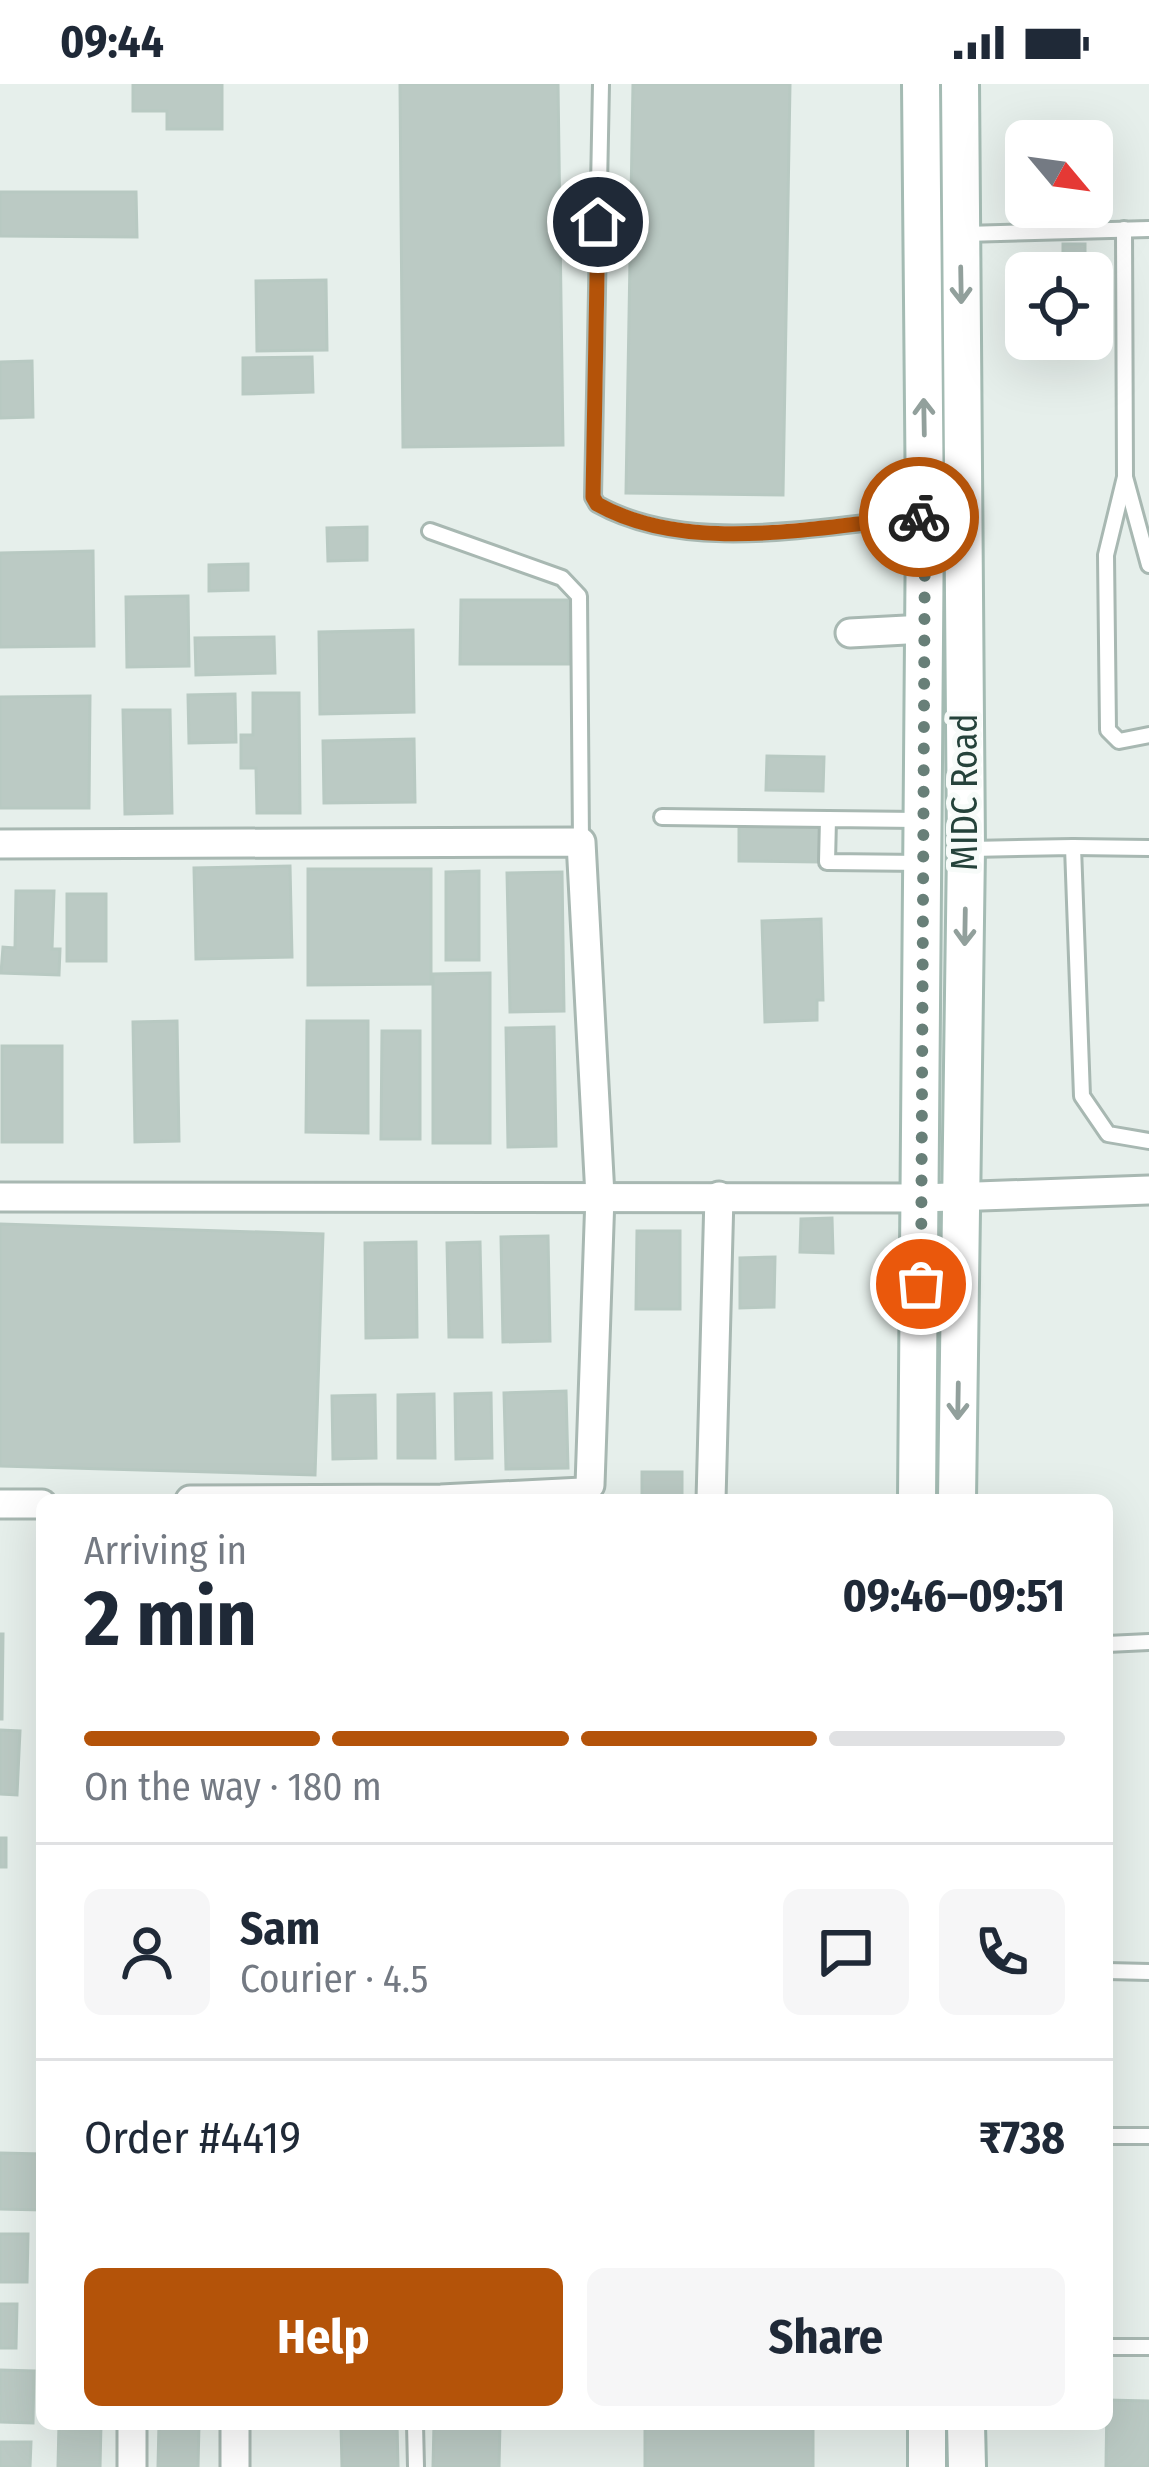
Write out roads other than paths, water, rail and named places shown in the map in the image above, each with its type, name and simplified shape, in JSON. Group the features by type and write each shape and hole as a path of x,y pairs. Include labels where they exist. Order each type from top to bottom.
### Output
{"main road":[{"name":"MIDC Road","path":"917,1494 925,629 921,84"},
{"name":"MIDC Road","path":"957,1494 966,849 960,84"},
{"path":"927,2430 927,2467"},
{"path":"966,2430 967,2467"}],"street":[{"path":"850,633 925,629"},
{"path":"0,844 581,842 600,1196 590,1485 582,1492 547,1494"},
{"path":"0,1197 922,1198 1149,1190"},
{"path":"711,1494 719,1196"},
{"path":"0,1504 36,1504"},
{"path":"132,2430 132,2467"},
{"path":"235,2430 236,2467"}],"lane":[{"path":"601,84 593,497 597,504 670,528 720,532 925,517"},
{"path":"1124,229 1125,477 1106,554 1108,730 1110,738 1119,741 1149,735"},
{"path":"960,234 1149,229"},
{"path":"1125,477 1149,565"},
{"path":"430,531 562,578 579,596 581,842"},
{"path":"662,817 924,820"},
{"path":"828,819 827,862 923,863"},
{"path":"1073,847 1082,1096 1108,1134 1149,1141"},
{"path":"966,849 1149,848"},
{"path":"1113,1644 1149,1642"},
{"path":"1113,1972 1149,1972"},
{"path":"1113,2137 1149,2136"},
{"path":"1113,2347 1149,2347"},
{"path":"415,2430 416,2467"}]}
